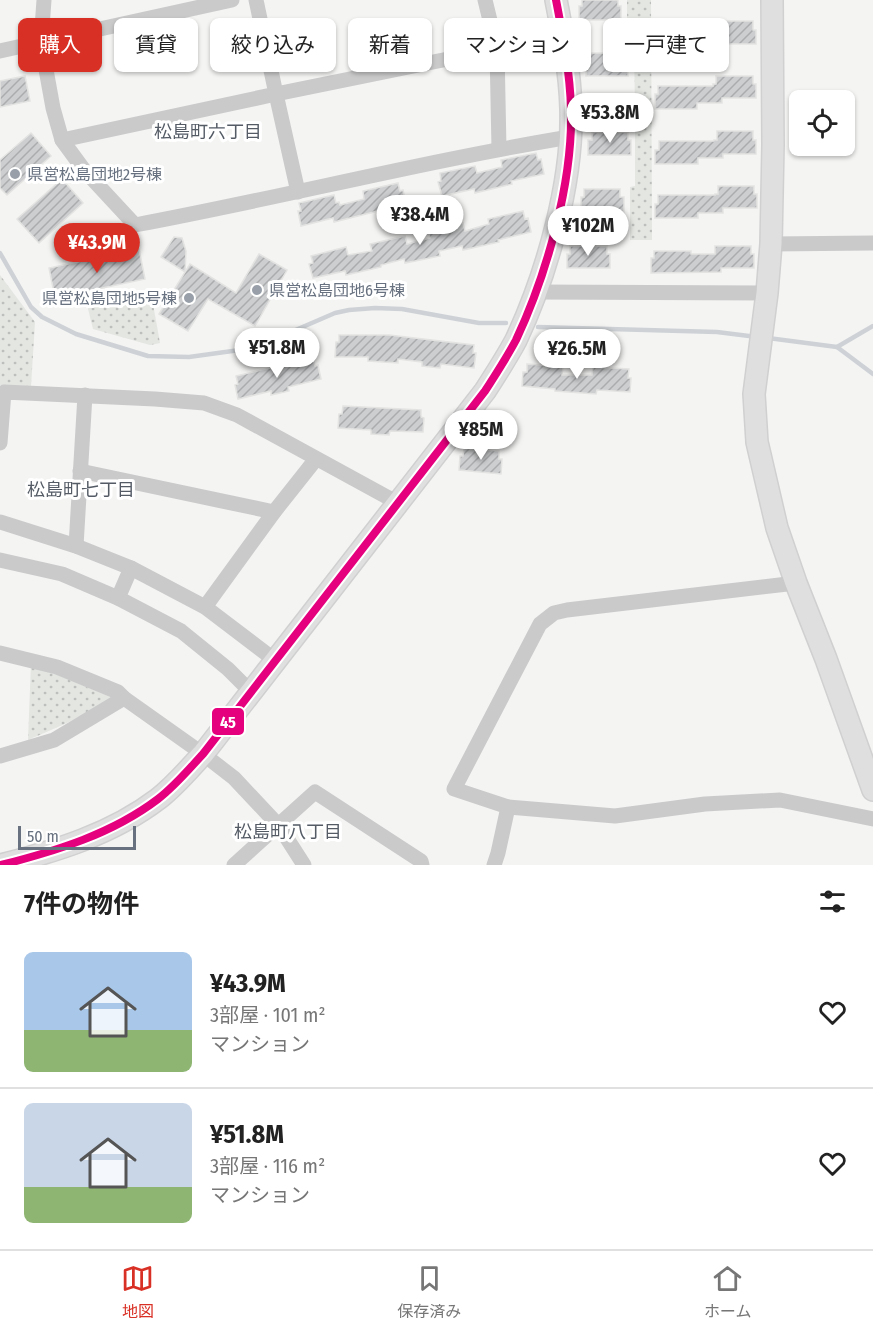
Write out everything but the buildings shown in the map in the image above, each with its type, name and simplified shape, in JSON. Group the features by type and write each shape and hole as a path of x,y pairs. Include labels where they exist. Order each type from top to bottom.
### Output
{"street":[{"path":"43,18 44,0"},
{"path":"102,29 232,0"},
{"path":"256,0 298,192"},
{"path":"485,0 489,18"},
{"path":"1,865 43,860 130,817 158,799 181,778 203,754 485,391 515,342 536,292 549,253 568,169 570,88 565,45 556,0"},
{"path":"772,0 771,244 768,293 754,394 757,442 777,528 873,790"},
{"path":"0,51 18,47"},
{"path":"62,140 444,60"},
{"path":"46,72 62,140 84,170 135,225 499,149 570,137"},
{"path":"497,72 499,149"},
{"path":"771,244 873,243"},
{"path":"536,292 768,293"},
{"path":"0,443 4,392 204,403 237,415 398,503"},
{"path":"76,546 85,395"},
{"path":"205,608 274,512 316,459"},
{"path":"80,471 274,512"},
{"path":"0,522 76,546 130,568 205,608 276,661"},
{"path":"0,560 62,574 118,597 181,631 228,669 251,692"},
{"path":"118,597 130,568"},
{"path":"796,583 554,613 540,624 454,789 508,807 615,816 705,804 780,800 873,819"},
{"path":"0,653 57,667 118,692 234,778 279,826 304,865"},
{"path":"0,756 54,740 124,698"},
{"path":"234,865 315,792 421,861 422,865"},
{"path":"494,865 508,807"}],"shaded area":[{"path":"627,0 651,0 651,18 627,18"},
{"path":"634,72 651,72 652,240 630,240 630,187 635,186 635,127 599,127 598,107 635,106"},
{"path":"0,275 35,322 31,386 0,385"},
{"path":"151,293 160,343 150,345 93,329 87,305"},
{"path":"31,664 113,698 67,723 28,740"}],"waterway":[{"path":"0,253 31,307 42,317 76,334 148,356 189,357 254,348 335,313 349,310 402,309 479,323 506,323"},
{"path":"837,347 873,326"},
{"path":"538,327 717,332 757,337"},
{"path":"768,338 837,347 873,374"}],"transit line":[{"name":"45","path":"1,865 42,854 103,832 158,799 176,783 203,754 485,391 516,340 527,314 548,257 563,197 568,167 571,109 568,68 556,0"}],"place":[{"name":"県営松島団地2号棟","path":"15,174"},
{"name":"県営松島団地6号棟","path":"257,290"},
{"name":"県営松島団地5号棟","path":"189,298"}],"district":[{"name":"松島町六丁目","path":"208,132"},
{"name":"松島町七丁目","path":"81,490"},
{"name":"松島町八丁目","path":"288,832"}]}
